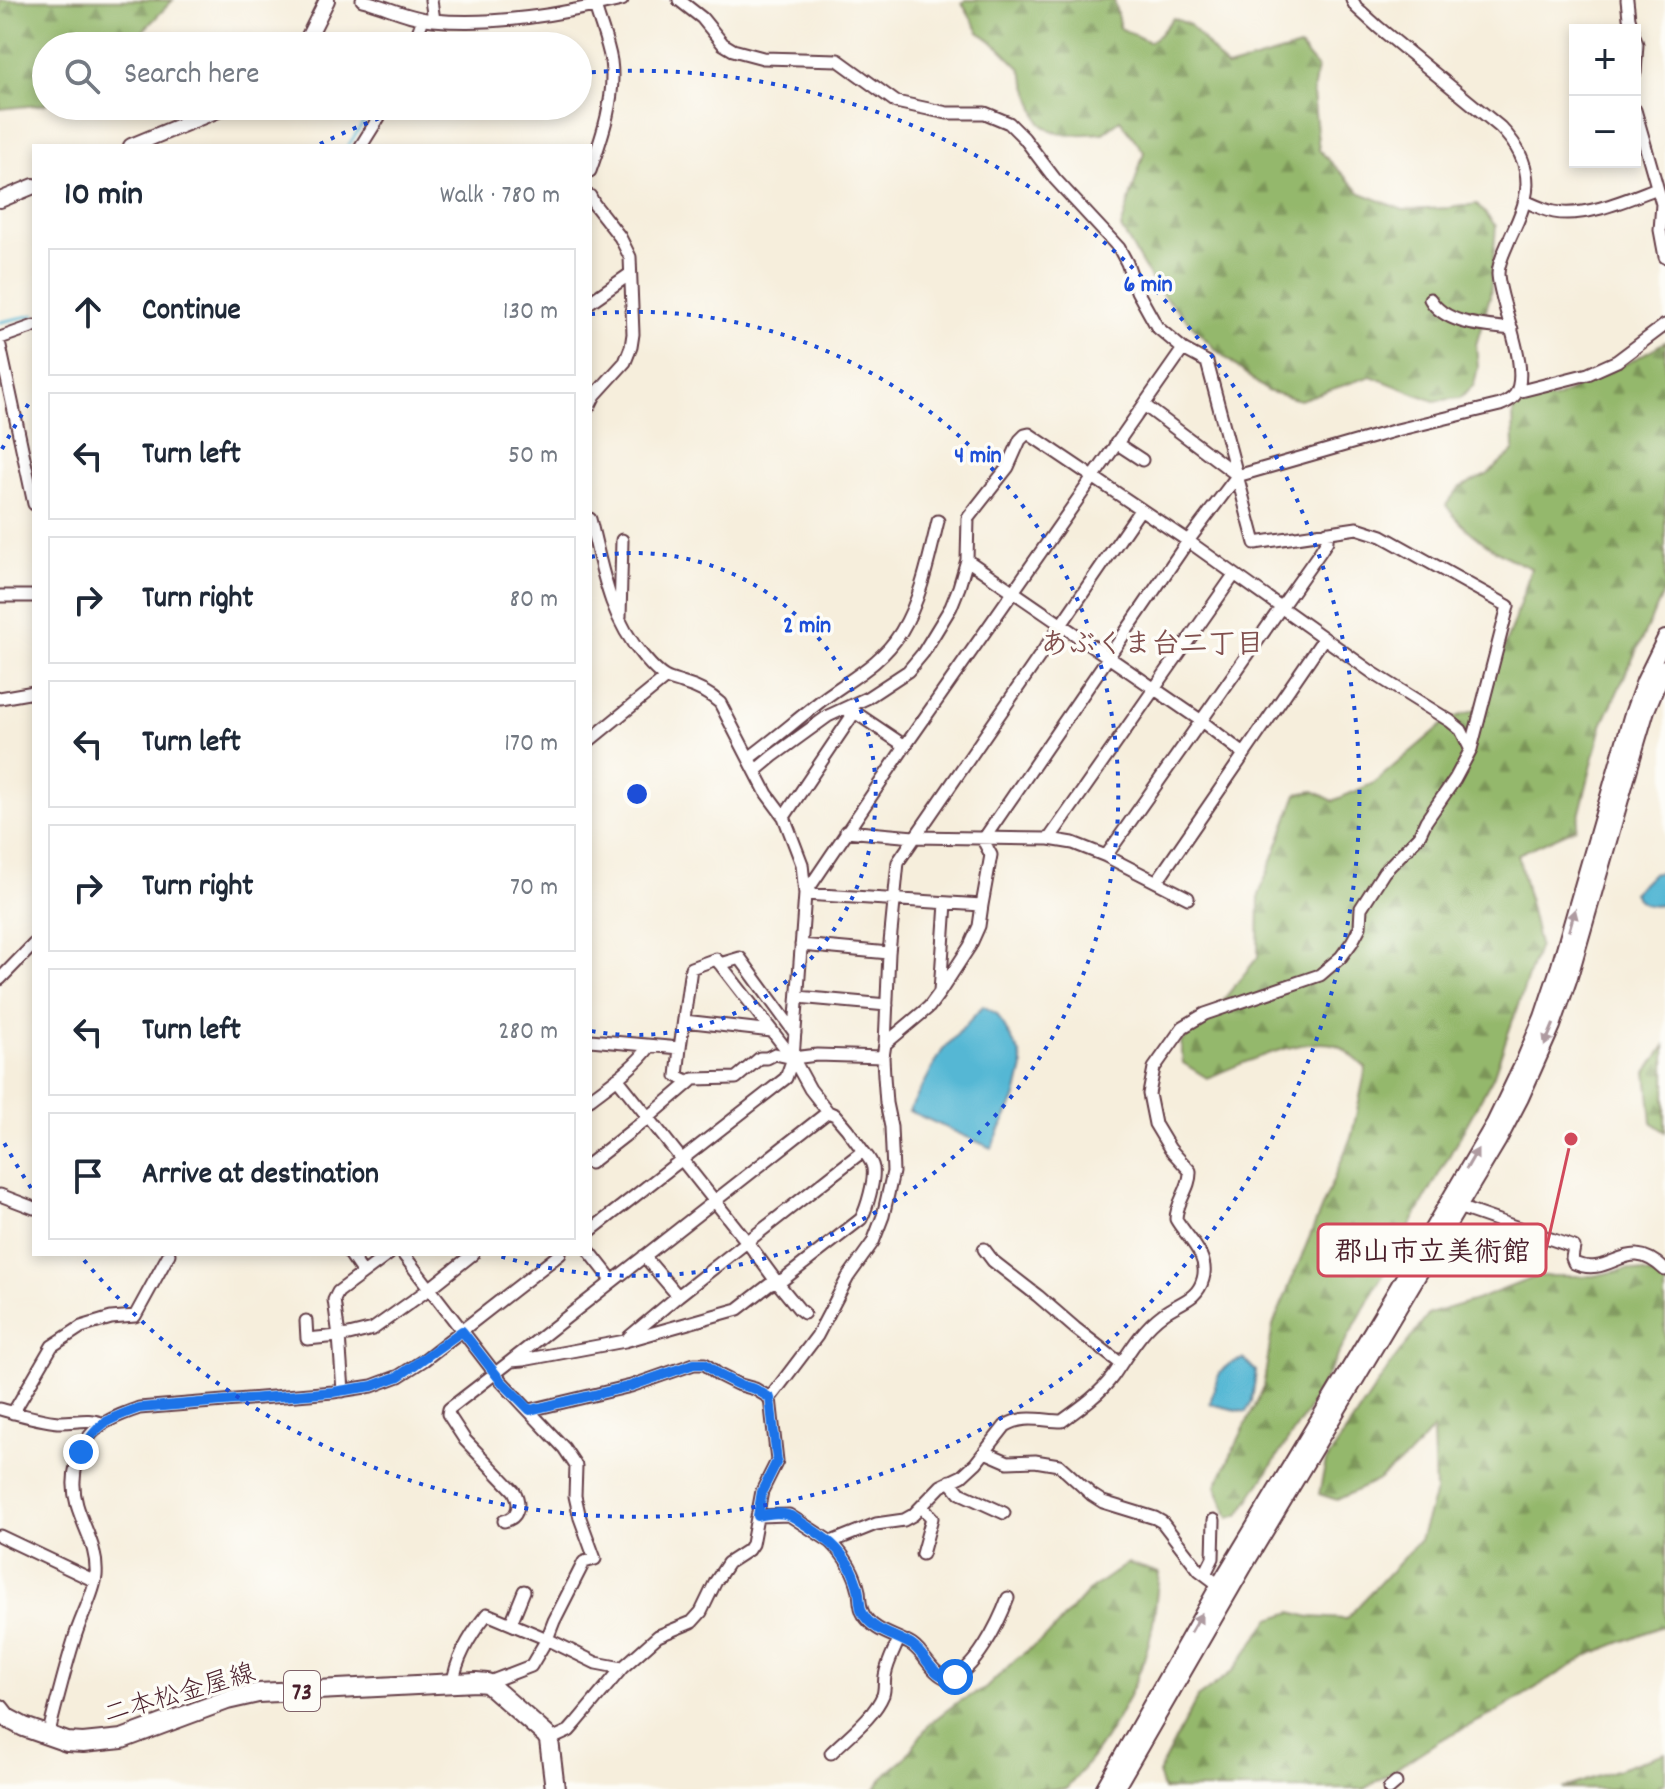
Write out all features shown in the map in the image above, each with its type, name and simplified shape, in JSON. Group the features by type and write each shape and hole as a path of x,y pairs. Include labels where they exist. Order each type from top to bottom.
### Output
{"main road":[{"name":"二本松金屋線","path":"0,1709 7,1718 24,1727 67,1742 83,1743 122,1739 227,1700 258,1693 487,1683"},
{"path":"487,1683 549,1740 555,1789"}],"street":[{"path":"311,32 327,0"},
{"path":"362,0 393,12 428,20 519,18 622,0"},
{"path":"421,32 428,20 431,0"},
{"path":"679,0 702,18 723,44 733,50 763,58 838,60 896,102 947,113 985,113 1009,123 1055,179 1119,248 1137,291 1157,327 1183,349 1207,362 1255,543 1357,528 1374,532 1508,606 1471,749 1419,836 1384,872 1361,908 1360,927 1341,957 1320,975 1205,1014 1183,1027 1154,1068 1149,1094 1155,1124 1191,1175 1176,1219 1196,1244 1204,1270 1199,1290 1148,1327 1103,1387 1062,1421 1035,1418 1011,1422 962,1476 941,1486 922,1507 904,1520 876,1524 831,1542"},
{"path":"983,840 1107,657 1237,476 1397,430 1500,405 1517,392 1519,382 1512,329 1498,274 1502,256 1525,201 1526,172 1519,150 1512,139 1378,27 1352,0"},
{"path":"1627,0 1631,24"},
{"path":"592,164 608,111 612,78 611,59 595,6"},
{"path":"136,144 194,120"},
{"path":"362,144 377,120"},
{"path":"1641,131 1662,204 1660,230 1665,257"},
{"path":"0,200 32,187"},
{"path":"1525,201 1551,212 1567,214 1602,207 1657,188"},
{"path":"592,200 630,257 633,334 625,362 592,401"},
{"path":"592,301 630,274"},
{"path":"1430,299 1431,304 1446,315 1465,322 1512,329"},
{"path":"1517,392 1602,368 1617,361 1665,325"},
{"path":"0,338 32,327"},
{"path":"0,346 32,495"},
{"path":"805,894 1183,349"},
{"path":"1144,405 1237,476"},
{"path":"784,817 848,712 908,671 923,653 951,607 967,560 968,518 1008,467 1025,435 1029,434 1188,541 1373,673 1450,721 1461,730 1471,749"},
{"path":"1116,443 1142,460"},
{"path":"549,1740 569,1731 622,1668 658,1636 692,1622 701,1612 728,1563 752,1544 762,1491 777,1461 770,1398 817,1336 848,1277 873,1242 883,1216 893,1172 884,1051 898,862 1140,510"},
{"path":"749,758 885,653 899,635 915,603 938,521"},
{"path":"592,527 619,622 634,646 666,678 711,695 720,703 767,794 784,817 802,864 805,894 793,1058 786,1078 592,1229"},
{"path":"1106,856 1327,541 1327,532"},
{"path":"619,622 622,540"},
{"path":"967,560 1200,720 1244,754"},
{"path":"1049,839 1234,575"},
{"path":"0,596 32,596"},
{"path":"1157,881 1324,638"},
{"path":"1453,1206 1542,1017 1631,717 1665,638"},
{"path":"1103,1789 1453,1206 1498,1142 1521,1098 1553,1026 1569,980 1647,710 1665,667"},
{"path":"592,738 666,678"},
{"path":"0,698 32,692"},
{"path":"755,771 828,716 848,712 856,713 905,746"},
{"path":"846,831 983,840 1049,839 1073,843 1106,856 1188,898"},
{"path":"592,1161 693,1079 736,1078 760,1058 775,1054 793,1058 884,1051 929,1007 970,946 979,926 991,855 983,840"},
{"path":"805,894 982,905"},
{"path":"940,992 946,903"},
{"path":"801,945 889,953"},
{"path":"0,979 32,946"},
{"path":"720,964 740,958 795,1033"},
{"path":"511,1361 625,1341 738,1309 776,1281 784,1279 861,1219 867,1208 873,1171 871,1163 847,1129 835,1115 828,1112 810,1089 793,1058 716,959 691,968 677,1076 690,1082"},
{"path":"798,997 887,1005"},
{"path":"684,1021 772,1031"},
{"path":"592,1040 680,1048"},
{"path":"592,1097 650,1046"},
{"path":"617,1078 804,1313"},
{"path":"504,1521 511,1520 515,1515 518,1498 465,1440 448,1414 449,1409 828,1112"},
{"path":"625,1341 863,1151"},
{"path":"0,1195 32,1207"},
{"path":"1453,1206 1574,1247 1574,1263 1583,1267 1595,1268 1634,1254 1655,1260 1665,1270"},
{"path":"984,1249 993,1261 1120,1363"},
{"path":"592,1255 612,1280"},
{"path":"13,1413 52,1346 81,1327 111,1318 135,1316 164,1256"},
{"path":"351,1256 363,1273"},
{"path":"343,1391 334,1300 338,1292 386,1256"},
{"path":"404,1256 501,1381 564,1448 576,1466 575,1496 595,1559 584,1562 531,1666 487,1683"},
{"path":"306,1321 307,1339 373,1329 470,1256"},
{"path":"48,1736 74,1638 95,1581 93,1543 77,1504 74,1478 81,1452 91,1434 111,1418 139,1408 343,1391 372,1386 399,1376 557,1256"},
{"path":"644,1256 678,1296"},
{"path":"530,1410 631,1386 694,1364 705,1364 719,1375 770,1398"},
{"path":"0,1409 52,1421 77,1422 87,1419 103,1424"},
{"path":"985,1452 1008,1462 1035,1461 1059,1465 1103,1502 1155,1518 1162,1522 1205,1574 1224,1588"},
{"path":"950,1481 960,1493 1004,1513"},
{"path":"922,1507 932,1518 922,1554"},
{"path":"758,1516 789,1515 831,1542 851,1569 862,1612 868,1620 880,1630 913,1646 935,1671 948,1679 955,1677 979,1654 998,1624 1008,1598"},
{"path":"1205,1574 1213,1558 1214,1520"},
{"path":"0,1536 95,1581"},
{"path":"1116,1789 1224,1588"},
{"path":"511,1623 524,1591"},
{"path":"453,1683 470,1635 487,1614 596,1663 622,1668"},
{"path":"831,1753 881,1699 889,1661 899,1639"}],"green space":[{"path":"0,0 173,0 142,32 32,32 32,106 0,109"},
{"path":"966,0 1114,0 1120,28 1149,42 1173,18 1190,25 1227,68 1300,47 1317,67 1313,94 1319,150 1361,193 1403,210 1477,204 1496,226 1490,296 1476,345 1478,367 1474,385 1460,398 1434,401 1371,376 1300,400 1267,391 1215,349 1156,288 1121,228 1144,152 1120,120 1103,133 1068,135 1051,131 1040,123 1021,69 979,32 962,3"},
{"path":"1665,342 1665,589 1602,725 1576,828 1518,854 1539,945 1493,1077 1306,1413 1239,1515 1229,1518 1216,1486 1263,1389 1273,1325 1352,1135 1366,1068 1336,1045 1307,1044 1271,1053 1207,1078 1183,1063 1181,1042 1212,1014 1258,957 1259,895 1297,794 1314,791 1333,801 1374,783 1448,720 1476,710 1507,640 1531,568 1484,542 1463,525 1446,505 1460,487 1487,475 1514,451 1513,407 1523,400 1554,399"},
{"path":"1665,1046 1665,1132 1652,1122 1647,1072"},
{"path":"1628,1269 1665,1276 1665,1625 1591,1654 1493,1714 1440,1740 1365,1789 1163,1789 1158,1773 1197,1698 1233,1671 1270,1619 1292,1612 1310,1617 1346,1619 1420,1540 1435,1492 1433,1429 1410,1455 1377,1481 1337,1500 1319,1494 1326,1462 1391,1364 1429,1314 1538,1276 1593,1276"},
{"path":"1128,1563 1159,1573 1149,1642 1135,1682 1116,1720 1093,1756 1066,1789 875,1789 887,1773 904,1759 929,1724 959,1701 985,1689 1016,1659 1050,1634 1087,1592"},
{"path":"1665,1753 1665,1783 1653,1789 1562,1789"}],"water":[{"path":"1652,874 1665,874 1665,904 1656,906 1643,903 1633,893"},
{"path":"983,1006 997,1014 1020,1054 1023,1067 1016,1097 991,1148 909,1111 942,1051"},
{"path":"1244,1359 1256,1371 1252,1401 1246,1412 1210,1404 1223,1369"}],"waterway":[{"path":"349,144 365,120"},
{"path":"0,322 32,315"}],"place":[{"name":"郡山市立美術館","path":"1571,1139"}],"district":[{"name":"あぶくま台二丁目","path":"1152,642"}],"route":[{"path":"81,1452 99,1426 139,1408 372,1386 399,1376 462,1331 501,1381 530,1410 631,1386 694,1364 705,1364 719,1375 770,1398 777,1461 762,1491 758,1516 789,1515 831,1542 851,1569 862,1612 868,1620 880,1630 913,1646 941,1676 948,1679 955,1677"}]}
